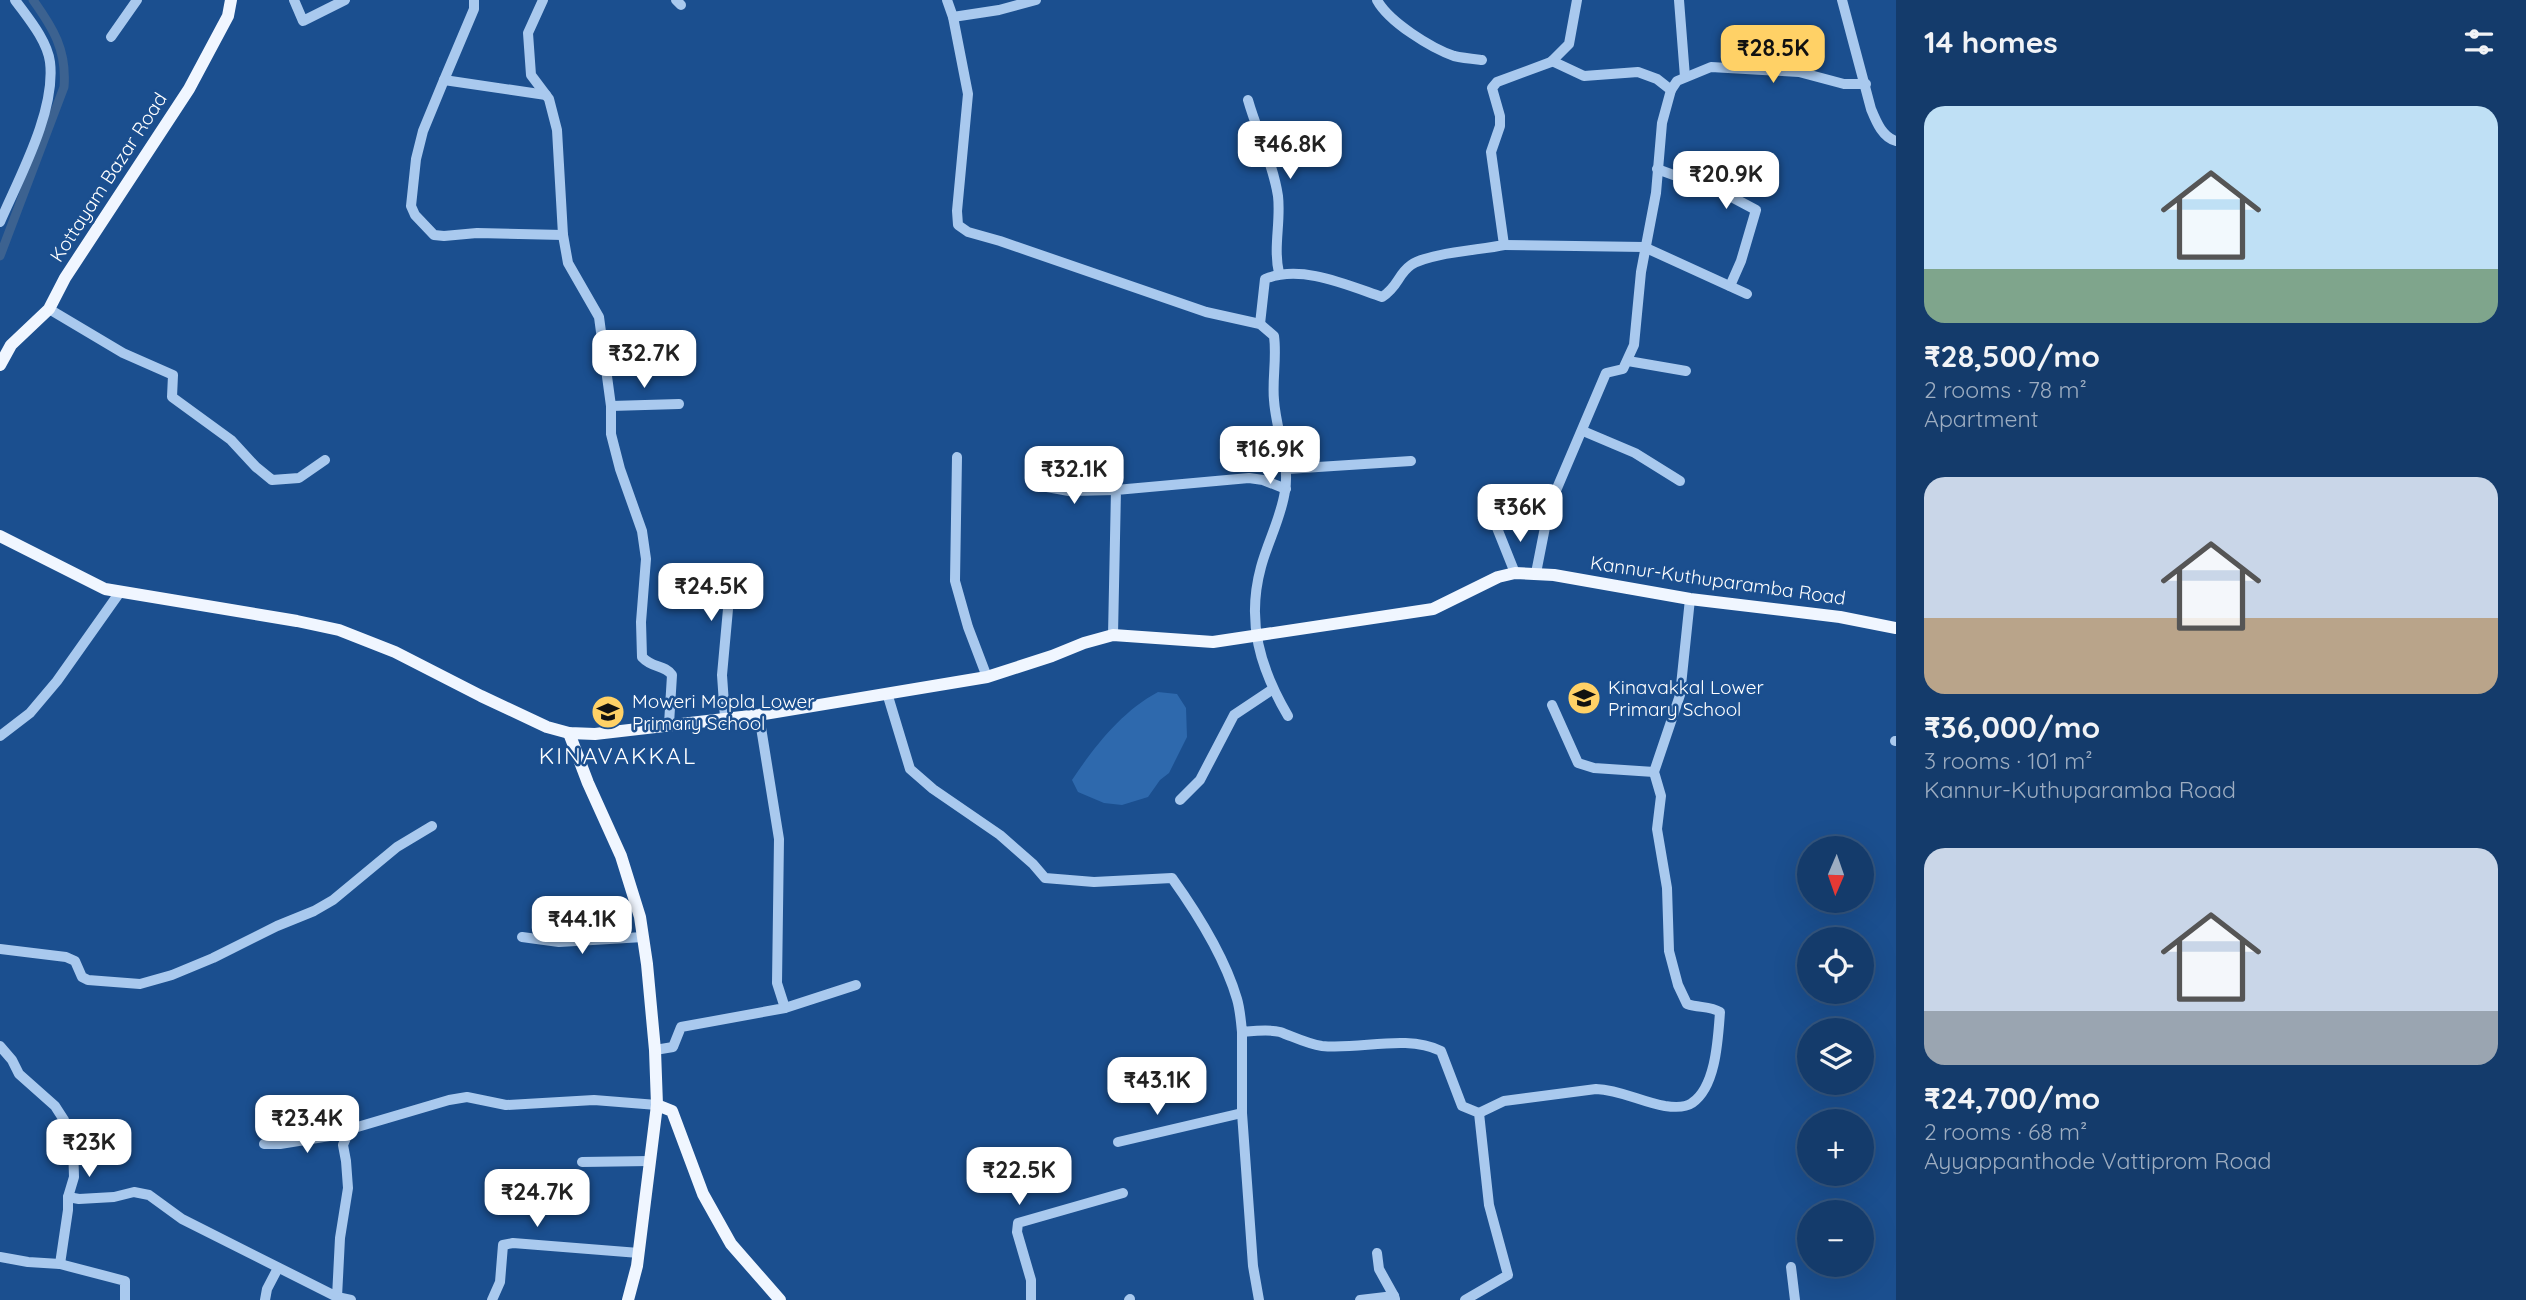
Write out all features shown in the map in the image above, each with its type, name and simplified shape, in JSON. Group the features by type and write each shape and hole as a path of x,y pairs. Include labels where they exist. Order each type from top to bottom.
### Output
{"main road":[{"name":"Kottayam Bazar Road","path":"0,365 11,345 49,309 86,246 189,89 228,16 231,0"},
{"name":"Kannur-Kuthuparamba Road","path":"0,536 36,552 92,584 120,592 248,612 339,630 395,652 547,727 569,733 596,734 760,715 987,677 1112,635 1213,642 1433,609 1498,577 1516,573 1536,573 1690,599 1840,617 1896,628"},
{"path":"569,733 621,856 640,917 655,1050 657,1105 639,1254 628,1300"},
{"path":"657,1105 672,1111 703,1194 731,1244 778,1299"}],"street":[{"path":"0,222 41,125 49,82 50,60 36,30 15,0"},
{"path":"111,37 137,0"},
{"path":"294,0 303,21 345,0"},
{"path":"474,0 474,9 423,131 416,159 411,206 415,215 434,234 444,236 477,233 563,235"},
{"path":"543,0 528,33 531,75 546,95 557,130 563,235 568,263 599,317 611,406 611,434 642,531 646,559 641,622 642,657 649,665 668,670 672,675 669,724"},
{"path":"947,0 953,17 968,94 958,225 968,232 1194,308 1260,324 1274,336 1274,400 1287,469 1286,489 1280,516 1260,569 1255,637 1272,689 1288,716"},
{"path":"953,17 999,10 1036,0"},
{"path":"1377,0 1392,20 1435,48 1456,57 1482,60"},
{"path":"1504,246 1491,152 1500,126 1500,116 1492,88 1497,82 1532,71 1552,61 1569,44 1577,0"},
{"path":"1679,0 1685,77"},
{"path":"1842,0 1878,126 1891,140 1896,141"},
{"path":"1552,61 1584,76 1639,72 1657,79 1671,90"},
{"path":"1536,573 1549,507 1606,373 1623,369 1634,345 1644,247 1656,193 1662,123 1671,90 1677,80 1712,67 1736,67 1800,72 1844,84 1866,84"},
{"path":"444,80 546,95"},
{"path":"1248,100 1272,168 1278,198 1275,254 1279,273"},
{"path":"1657,169 1726,194 1756,210 1741,261 1730,286"},
{"path":"1260,324 1265,279 1279,273 1301,273 1382,297 1395,289 1403,271 1415,262 1504,246 1644,247 1747,294"},
{"path":"49,309 123,353 173,375 172,397 231,440 272,481 299,478 325,460"},
{"path":"1628,361 1686,371"},
{"path":"611,406 679,404"},
{"path":"1583,431 1634,453 1680,481"},
{"path":"957,457 955,581 968,627 987,677"},
{"path":"1287,469 1411,461"},
{"path":"1036,485 1069,491 1116,490 1249,478 1286,489"},
{"path":"1112,635 1116,490"},
{"path":"1497,528 1516,573"},
{"path":"725,718 722,675 731,576 757,575"},
{"path":"0,736 30,713 57,681 120,592"},
{"path":"1242,1032 1278,1031 1322,1046 1427,1044 1441,1051 1462,1106 1479,1113 1504,1101 1597,1089 1611,1090 1664,1105 1684,1106 1693,1103 1714,1067 1720,1012 1713,1008 1688,1004 1678,985 1670,951 1667,888 1657,829 1661,796 1654,772 1680,695 1690,599"},
{"path":"1181,800 1200,780 1234,715 1272,689"},
{"path":"887,693 910,769 933,789 1000,835 1045,878 1094,883 1171,878 1193,908 1232,983 1238,1002 1242,1032 1242,1113 1253,1266 1259,1300"},
{"path":"1552,705 1578,763 1594,768 1654,772"},
{"path":"760,715 779,839 777,982 786,1008"},
{"path":"0,949 66,957 75,961 82,977 88,979 139,984 172,975 314,911 333,900 397,847 432,826"},
{"path":"522,937 559,942 643,937"},
{"path":"655,1050 673,1047 675,1030 786,1008 856,985"},
{"path":"0,1046 19,1074 55,1105 73,1144 75,1163 60,1264"},
{"path":"337,1297 340,1238 348,1188 343,1145 348,1133 354,1128 467,1097 506,1105 594,1100 657,1105"},
{"path":"1118,1142 1242,1113"},
{"path":"1465,1300 1508,1275 1489,1205 1479,1113"},
{"path":"264,1144 348,1133"},
{"path":"582,1162 650,1161"},
{"path":"68,1197 114,1197 134,1192 149,1195 182,1219 337,1297 351,1300"},
{"path":"1031,1300 1031,1280 1017,1232 1018,1223 1124,1193"},
{"path":"492,1300 499,1282 503,1245 513,1243 639,1254"},
{"path":"1360,1300 1395,1298 1379,1269 1377,1253"},
{"path":"0,1256 28,1262 60,1264 125,1281 124,1300"},
{"path":"1791,1267 1795,1300"},
{"path":"265,1300 267,1289 278,1268"}],"shaded area":[{"path":"1158,692 1177,694 1186,708 1187,737 1169,773 1160,780 1148,797 1122,805 1104,803 1078,792 1072,780 1099,743 1132,709"}],"waterway":[{"path":"0,256 64,87 61,51 47,20 33,0"}],"place":[{"name":"Kinavakkal Lower Primary School","path":"1584,698"},
{"name":"Moweri Mopla Lower Primary School","path":"608,712"}],"district":[{"name":"KINAVAKKAL","path":"618,756"}]}
